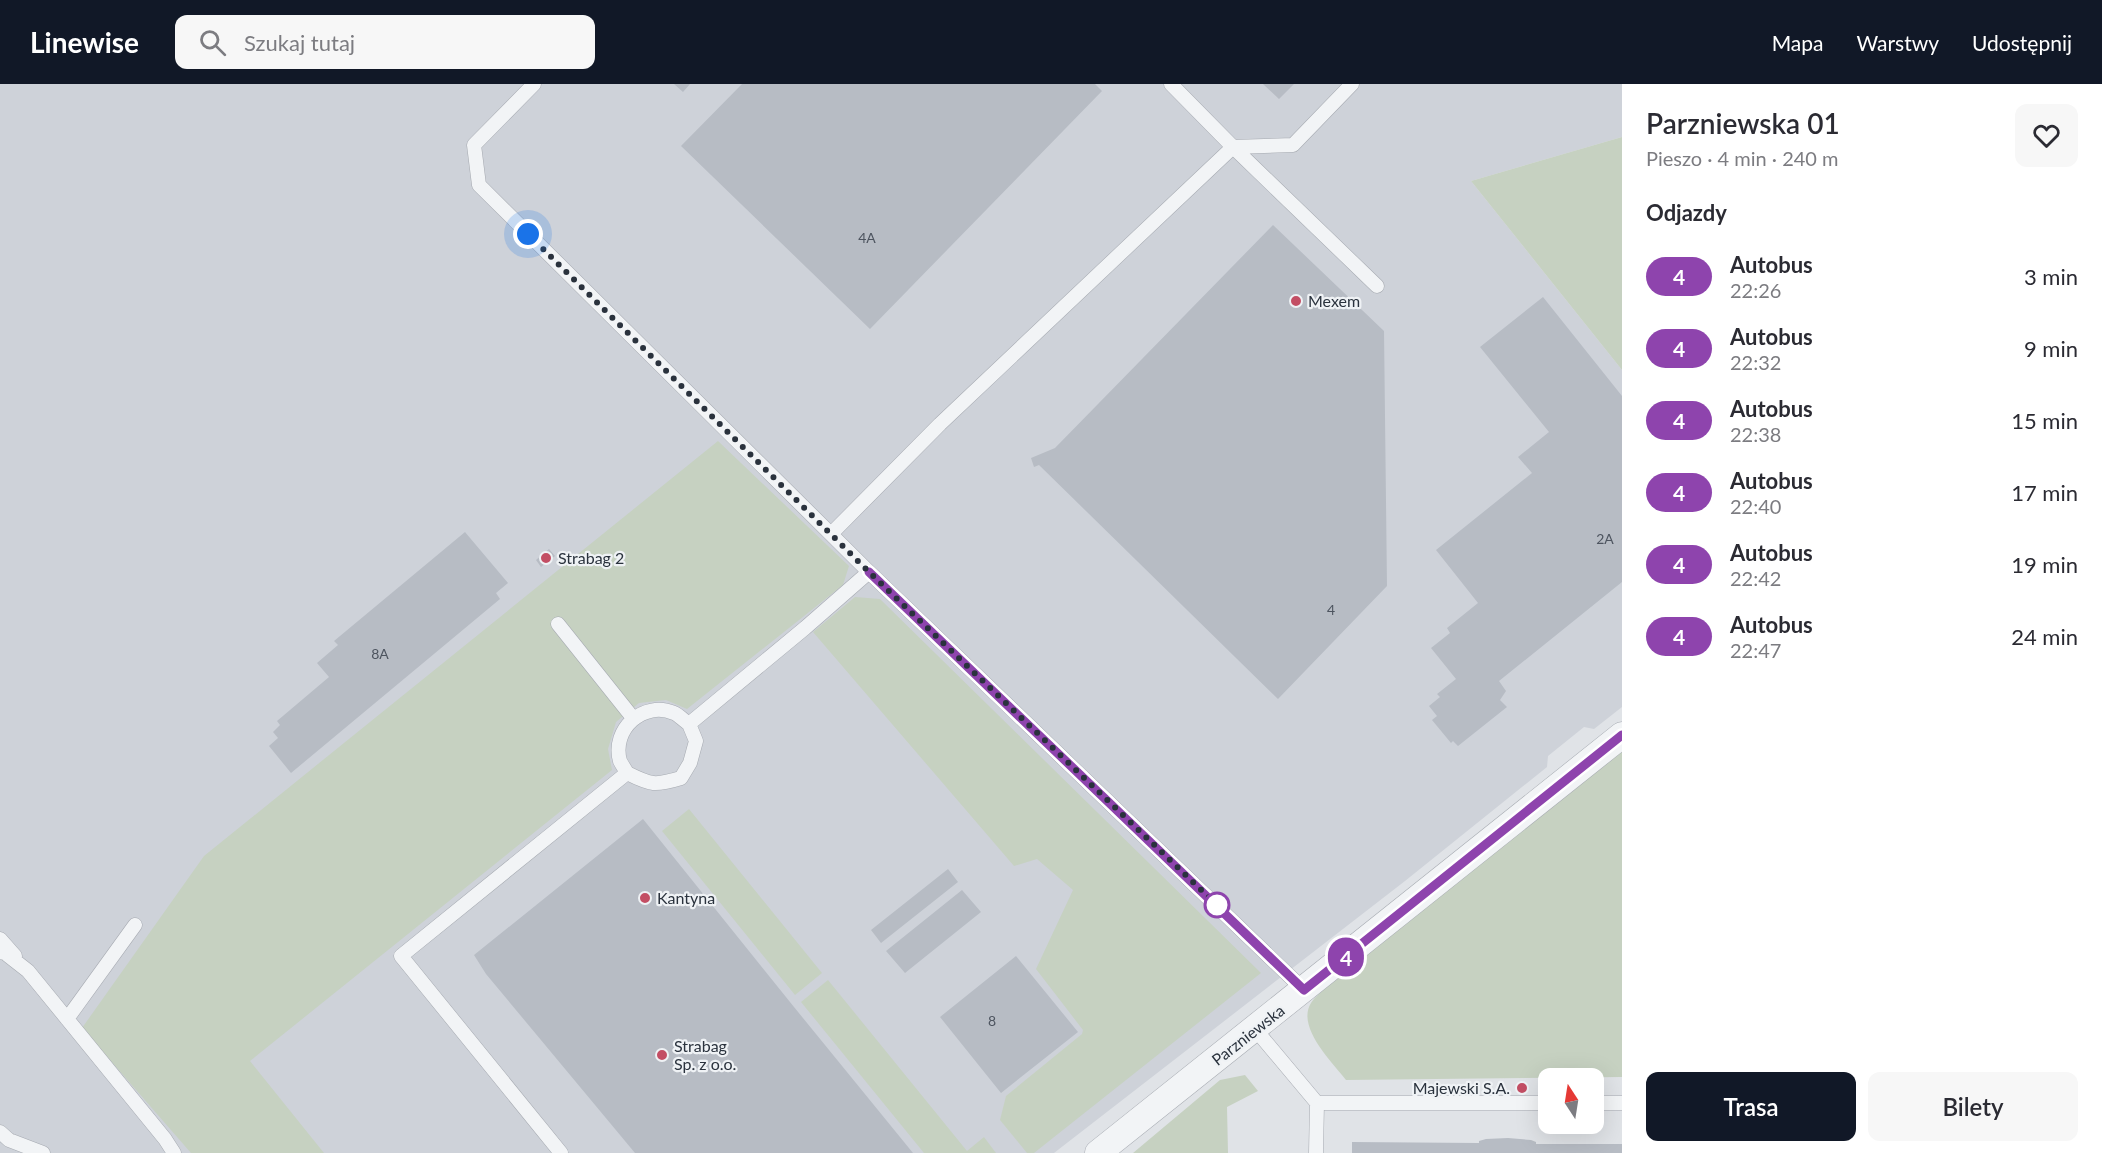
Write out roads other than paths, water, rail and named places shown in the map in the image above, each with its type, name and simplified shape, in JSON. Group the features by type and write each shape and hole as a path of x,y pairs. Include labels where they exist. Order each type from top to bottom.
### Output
{"street":[{"name":"Parzniewska","path":"1098,1153 1622,735"}],"lane":[{"path":"534,84 474,145 479,185 869,572 1304,990"},
{"path":"1171,84 1377,286"},
{"path":"831,534 940,424 1233,147 1293,145 1353,84"},
{"path":"689,724 869,572"},
{"path":"558,624 633,718"},
{"path":"657,709 674,713 689,724 696,741 690,763 681,778 658,785 627,773 620,760 619,745 625,728 633,718 643,712 657,709"},
{"path":"561,1153 401,956 627,773"},
{"path":"67,1019 135,925"},
{"path":"0,939 165,1139 174,1153"},
{"path":"0,952 5,953 28,971"},
{"path":"1255,1029 1317,1103 1316,1153"},
{"path":"1317,1103 1538,1103"},
{"path":"1604,1103 1622,1103"},
{"path":"0,1132 9,1140 43,1153"}],"place":[{"name":"Mexem","path":"1296,301"},
{"name":"Strabag 2","path":"546,558"},
{"name":"Kantyna","path":"645,898"},
{"name":"Strabag Sp. z o.o.","path":"662,1055"},
{"name":"Majewski S.A.","path":"1522,1088"}]}
